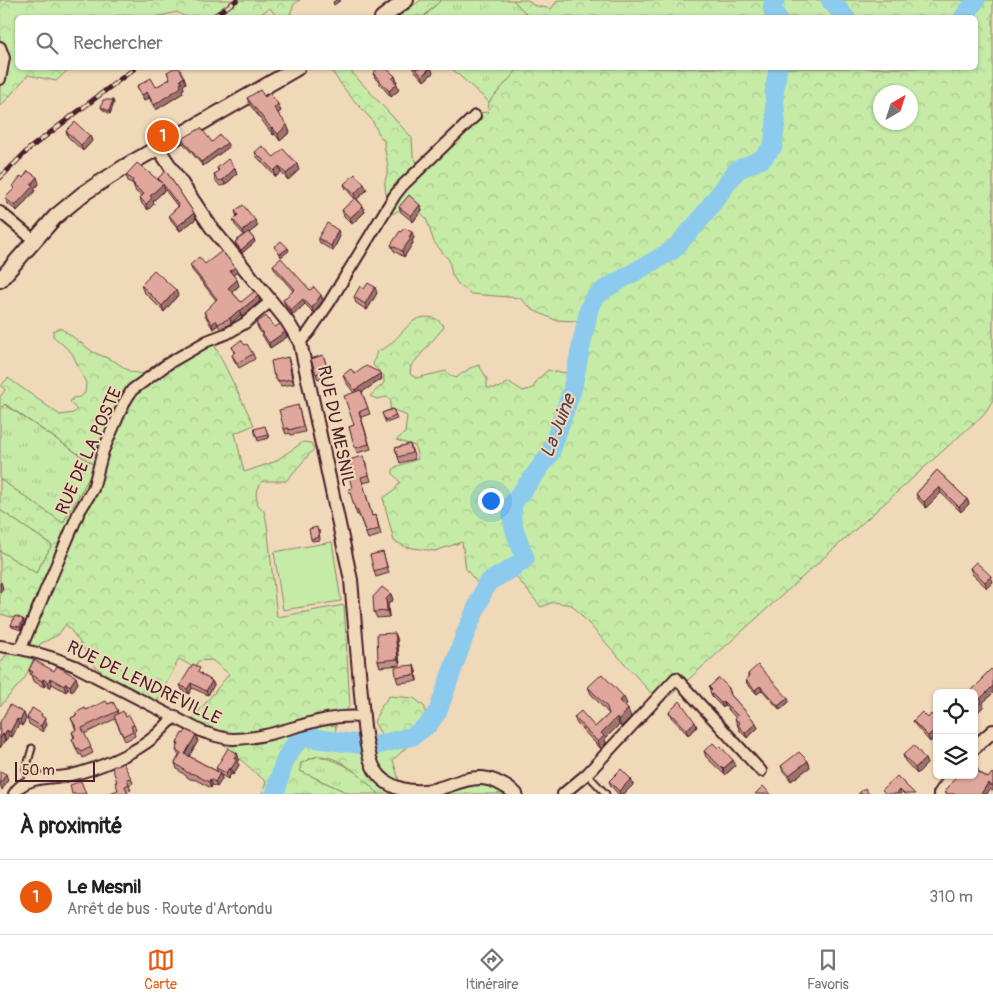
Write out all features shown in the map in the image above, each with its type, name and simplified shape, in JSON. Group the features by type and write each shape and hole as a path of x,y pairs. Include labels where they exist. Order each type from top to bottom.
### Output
{"main road":[{"path":"386,15 406,0"},
{"path":"0,280 55,218 84,193 294,70"}],"street":[{"path":"0,47 4,58 0,79"},
{"path":"300,342 330,303 395,195 475,116"},
{"name":"RUE DU MESNIL","path":"158,148 211,227 287,321 300,342 351,580 365,737 374,769 392,786 407,791 420,792 471,778 483,778 496,780 516,794"},
{"path":"0,212 34,240"},
{"name":"RUE DE LA POSTE","path":"21,648 80,512 93,490 103,451 124,402 132,390 168,363 207,341 245,324 271,301"},
{"name":"RUE DE LENDREVILLE","path":"0,646 21,648 53,657 75,666 203,732 218,737 232,739 253,737 332,717 349,715 363,717"},
{"path":"563,794 587,774 676,678 761,771"},
{"path":"14,794 30,782 72,775 110,762 155,736 174,716"},
{"path":"978,744 993,731"},
{"path":"940,794 950,779"}],"lane":[{"path":"30,782 26,769 32,748"},
{"path":"587,774 606,794"}],"green space":[{"path":"0,0 300,0 294,4 290,15 275,15 270,8 260,15 182,15 177,12 164,15 15,15 15,70 68,70 56,81 28,75 0,107"},
{"path":"421,0 441,0 425,15 400,15"},
{"path":"441,0 513,0 528,15 426,15"},
{"path":"513,0 528,0 533,5 551,9 558,0 993,0 993,400 984,414 661,704 572,605 553,602 541,607 513,573 506,580 492,588 479,585 466,569 462,542 435,551 406,547 394,541 383,498 395,490 400,482 393,474 395,467 418,459 415,446 396,440 405,433 407,416 390,408 391,400 387,397 377,399 370,396 384,383 384,376 373,365 377,351 394,341 407,326 417,319 433,318 444,327 411,366 410,374 416,378 446,371 456,378 470,368 479,365 487,379 487,388 499,388 509,382 523,391 533,388 538,379 548,370 579,373 587,358 588,346 576,321 555,320 533,310 520,298 471,294 458,284 452,275 449,260 434,242 426,218 420,212 400,210 392,214 386,209 385,183 388,169 384,141 372,120 350,96 332,72 333,70 350,70 412,138 413,156 417,162 427,162 478,113 488,112 489,102 517,70 978,70 978,15 527,15"},
{"path":"453,70 517,70 489,102"},
{"path":"59,328 93,352 114,361 131,372 144,374 156,363 197,341 214,344 254,425 235,433 244,472 274,462 303,442 311,443 314,449 286,481 262,481 256,493 258,505 264,511 267,524 277,617 344,605 350,705 345,712 309,717 308,727 336,725 335,745 358,746 357,752 381,751 381,734 374,722 389,696 414,698 425,707 426,729 393,760 403,794 379,794 352,769 337,760 319,756 301,763 300,771 350,794 262,794 266,782 222,743 200,738 191,721 229,674 212,660 198,661 195,668 179,659 157,702 102,672 93,664 66,624 58,635 40,644 25,678 0,706 0,664 13,644 20,646 30,622 0,614 0,551 36,573 52,545 0,510 0,479 63,523 96,466 5,404 2,407 0,406 0,397 5,390 1,386 8,378 60,415 73,413 77,410 70,402 73,398 80,397 85,393 86,383 72,353 53,336 53,331"},
{"path":"4,404 96,466 63,524 0,479 0,410"},
{"path":"0,510 52,545 36,573 0,551"},
{"path":"332,542 341,601 283,610 274,552"},
{"path":"318,756 338,762 352,770 379,794 350,794 300,771 301,763"},
{"path":"481,783 505,794 445,794"}],"building":[{"path":"180,70 184,77 180,80 182,83 180,84 181,87 154,105 147,92 142,95 137,86 151,78 156,87 170,79 167,72"},
{"path":"377,70 388,70 395,76 392,79 397,84 389,91 373,73"},
{"path":"417,70 428,70 422,76"},
{"path":"260,90 265,97 270,93 278,104 274,108 287,125 278,134 247,98"},
{"path":"103,100 113,100 109,111 101,107"},
{"path":"75,122 90,136 81,145 66,131"},
{"path":"201,128 212,142 220,135 227,143 201,162 182,139"},
{"path":"262,146 274,157 283,149 297,164 286,174 279,166 274,171 255,152"},
{"path":"228,159 235,168 223,180 219,181 214,175 219,170 217,168"},
{"path":"137,163 162,183 158,178 166,171 194,213 178,226 169,215 179,206 163,184 150,196 152,198 146,204 140,198 144,194 134,186 133,180 126,175"},
{"path":"28,171 37,177 31,184 33,186 15,206 5,198 15,188 13,186 21,176 23,178"},
{"path":"355,174 364,184 354,194 344,184"},
{"path":"409,195 420,205 411,216 399,207"},
{"path":"355,198 363,206 350,218 342,210"},
{"path":"243,205 255,220 243,231 233,220 238,215 235,211"},
{"path":"327,223 338,230 331,246 318,238"},
{"path":"404,228 412,232 409,237 411,238 402,251 391,245"},
{"path":"248,232 254,239 241,250 235,242"},
{"path":"281,241 288,248 280,254 274,247"},
{"path":"222,251 235,267 230,271 237,280 228,288 241,302 255,291 258,296 230,318 218,324 216,320 212,324 204,312 217,299 190,265 199,257 205,264"},
{"path":"281,258 310,290 314,287 321,295 312,308 303,299 291,310 283,300 295,289 273,265"},
{"path":"154,270 176,290 162,306 141,285"},
{"path":"368,283 375,287 365,304 354,297 360,286 364,289"},
{"path":"266,316 273,326 275,327 280,324 285,332 269,343 256,323"},
{"path":"241,340 245,345 247,344 253,354 237,363 232,355 235,352 232,347"},
{"path":"323,355 328,370 316,374 311,359"},
{"path":"288,357 292,379 279,381 273,373 271,361"},
{"path":"366,366 381,373 355,390 343,375 351,369 355,374"},
{"path":"361,390 368,408 359,412 369,444 355,448 349,427 354,425 344,396"},
{"path":"298,405 303,426 289,430 289,428 284,429 279,410"},
{"path":"393,409 396,416 385,420 382,413"},
{"path":"265,426 268,435 257,438 254,429"},
{"path":"410,444 412,453 398,457 395,448"},
{"path":"363,456 369,475 361,477 372,516 376,515 379,529 366,533 357,509 355,509 349,489 352,488 348,473 352,469 349,460"},
{"path":"937,470 967,499 959,507 939,487 924,502 916,494"},
{"path":"317,527 319,537 311,539 309,529"},
{"path":"383,552 387,567 374,571 370,555"},
{"path":"976,562 991,576 985,582 970,568"},
{"path":"382,587 391,594 386,599 387,611 374,612 373,597"},
{"path":"15,616 23,619 20,627 11,625"},
{"path":"395,633 398,659 378,661 377,634"},
{"path":"34,660 54,671 57,666 76,677 70,686 66,683 64,686 50,678 48,682 43,679 42,681 31,675 33,672 29,670"},
{"path":"193,664 200,668 198,672 212,681 206,691 191,683 187,689 180,685"},
{"path":"414,665 415,675 396,677 395,667"},
{"path":"758,665 788,698 778,706 760,686 755,690 746,680 749,676 748,674"},
{"path":"991,669 993,671 993,686 980,699 982,701 978,704 978,689 973,689"},
{"path":"602,674 624,697 619,701 628,709 619,720 617,717 601,733 604,736 598,742 574,717 581,711 595,727 609,714 607,707 588,687"},
{"path":"719,678 729,688 727,690 730,694 756,723 745,733 738,725 740,723 735,719 738,716 723,701 721,703 710,692 712,690 709,687"},
{"path":"106,701 108,704 113,702 118,711 82,728 91,747 81,752 79,748 77,749 72,739 75,737 72,732 77,729 71,718 77,715 75,713 85,708 86,710"},
{"path":"680,701 695,722 686,730 669,712"},
{"path":"10,705 24,713 20,720 17,719 10,732 7,730 0,739 0,722"},
{"path":"32,708 45,718 41,726 27,718"},
{"path":"123,711 126,717 129,715 134,725 131,726 133,731 123,736 114,716"},
{"path":"922,712 928,718 931,714 933,716 933,732 928,736 913,721"},
{"path":"186,730 196,735 185,754 220,773 215,782 210,779 209,782 188,773 175,763 181,753 176,750 179,744 177,743 182,733 184,734"},
{"path":"713,743 719,749 721,747 733,760 723,769 704,751"},
{"path":"914,745 925,759 915,768 903,755"},
{"path":"228,748 237,753 234,758 237,759 226,773 216,768"},
{"path":"799,752 808,761 789,775 781,766"},
{"path":"123,763 131,778 127,779 129,784 125,786 128,794 107,794 118,790 112,767"},
{"path":"621,769 631,779 619,791 609,781"},
{"path":"0,771 6,774 0,784"},
{"path":"978,772 988,778 993,774 993,786 988,783 981,794 948,794 945,792 954,779 978,779"},
{"path":"897,776 915,794 904,794 900,790 896,794 886,794 882,790"},
{"path":"81,781 86,794 72,794 70,785"},
{"path":"763,786 770,794 755,794"},
{"path":"865,788 869,794 858,794"}],"waterway":[{"name":"La Juine","path":"775,0 772,8 776,15"},
{"name":"La Juine","path":"830,0 843,15"},
{"name":"La Juine","path":"965,15 976,0"},
{"name":"La Juine","path":"275,794 287,755 304,737 373,746 413,736 429,724 438,711 464,637 487,583 525,558 513,523 512,509 514,502 550,454 572,390 589,309 593,299 605,289 673,250 699,221 737,170 762,159 773,146 776,122 774,93 778,70"}],"railway":[{"path":"215,15 237,0"},
{"path":"0,178 30,148 132,70"}],"place":[{"name":"Le Mesnil","path":"163,136"}]}
